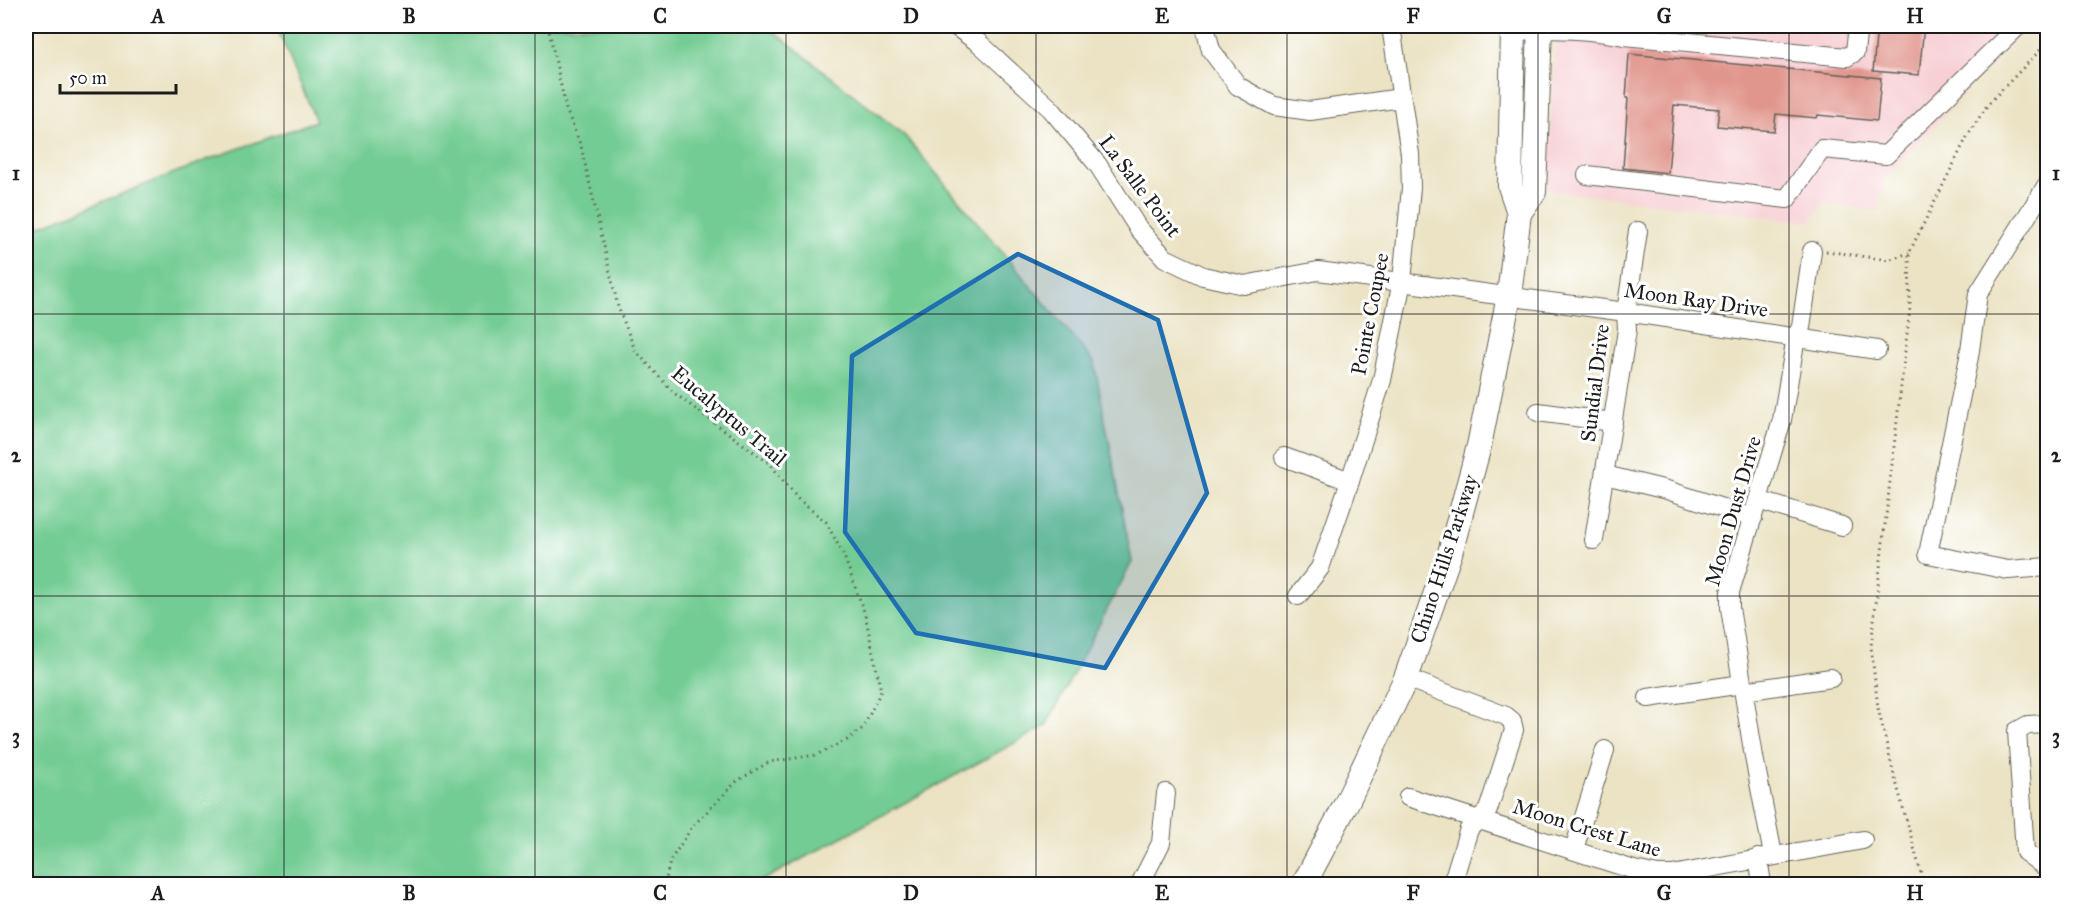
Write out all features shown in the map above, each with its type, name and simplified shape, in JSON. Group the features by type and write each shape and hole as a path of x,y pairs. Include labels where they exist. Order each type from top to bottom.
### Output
{"main road":[{"name":"Chino Hills Parkway","path":"1519,213 1534,192 1540,27"},
{"name":"Chino Hills Parkway","path":"1304,885 1346,804 1406,678 1450,553 1477,457 1509,296 1519,213 1510,186 1513,29"}],"street":[{"name":"La Salle Point","path":"955,26 979,43 1051,109 1098,165 1138,228 1166,258 1203,276 1244,285 1318,271 1509,296"},
{"path":"1205,26 1211,50 1238,86 1274,106 1310,111 1401,98"},
{"name":"Pointe Coupee","path":"1298,596 1320,568 1350,481 1382,380 1402,281 1412,188 1410,154 1391,26"},
{"path":"1513,29 1540,27 1600,32 1688,34 1847,57 1856,52 1858,26"},
{"path":"1587,175 1788,199 1822,149 1886,155 2018,26"},
{"path":"2048,183 1978,294 1969,357 1928,554 2008,570 2048,567"},
{"name":"Sundial Drive","path":"1594,540 1627,330 1626,312 1638,231"},
{"name":"Moon Dust Drive","path":"1762,885 1765,857 1754,757 1730,608 1730,592 1782,420 1796,338 1801,327 1812,250"},
{"name":"Moon Ray Drive","path":"1509,296 1877,350"},
{"path":"1538,412 1612,422"},
{"path":"1284,457 1350,481"},
{"path":"1605,475 1667,489 1753,518"},
{"path":"1758,500 1842,526"},
{"path":"1406,678 1506,716 1512,721 1514,730 1488,810 1469,829 1452,885"},
{"path":"1648,698 1831,678"},
{"path":"2048,724 2028,725 2017,731 2025,852 2048,869"},
{"path":"1574,849 1605,750"},
{"path":"1140,885 1161,843 1166,793"},
{"name":"Moon Crest Lane","path":"1408,797 1574,849 1631,877 1672,875 1863,840"}],"path":[{"name":"Eucalyptus Trail","path":"548,26 566,109 581,146 618,307 635,350 674,393 770,464 798,499 826,522 844,556 865,614 881,691 863,728 847,740 816,755 769,762 737,781 692,827 670,861 665,885"},
{"path":"1924,885 1878,708 1871,646 1910,308 1909,253 1968,135 1988,104 2048,42"},
{"path":"1812,250 1842,252 1888,260 1909,253"}],"highlighted area":[{"path":"1018,254 1158,320 1207,493 1105,668 916,633 845,532 852,356"}],"shaded area":[{"path":"1556,26 2033,26 2011,43 1885,177 1878,211 1825,203 1809,222 1547,190"}],"green space":[{"path":"276,26 767,26 904,135 1094,362 1132,562 1046,726 756,884 26,884 26,232 212,158 316,121"}],"building":[{"path":"1877,26 1924,26 1919,75 1873,71"},
{"path":"1629,54 1881,78 1877,121 1818,115 1817,118 1776,114 1774,131 1717,126 1719,109 1674,105 1668,173 1623,168"}]}
